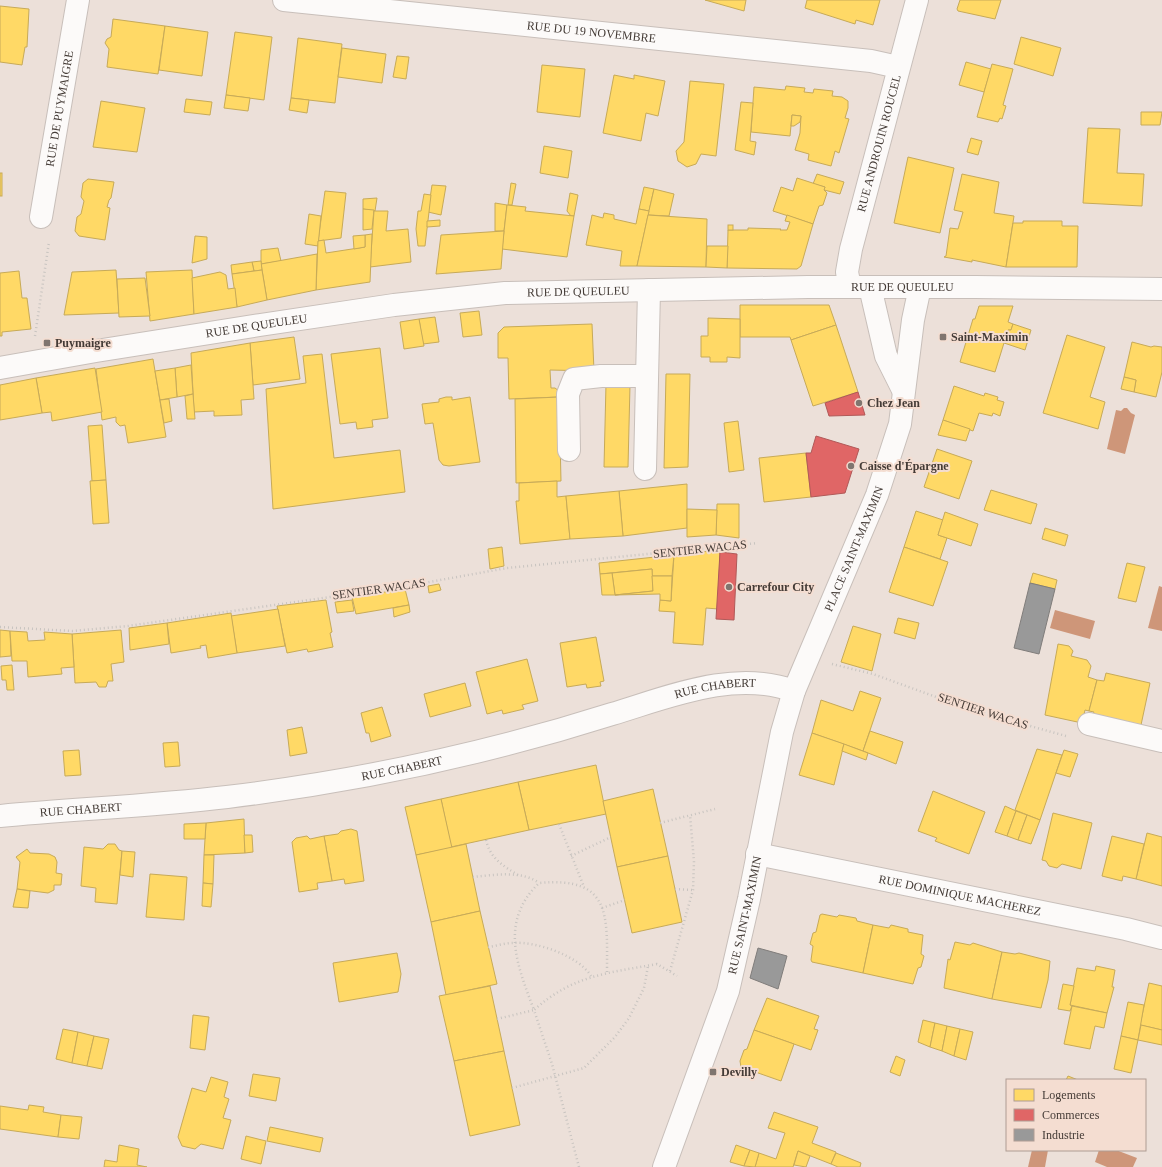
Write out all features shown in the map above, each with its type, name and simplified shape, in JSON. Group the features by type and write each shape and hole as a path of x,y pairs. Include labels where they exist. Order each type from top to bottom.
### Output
{"street":[{"name":"RUE DE PUYMAIGRE","path":"41,218 78,0"},
{"name":"RUE DU 19 NOVEMBRE","path":"284,0 864,61 898,67"},
{"name":"RUE ANDROUIN ROUCEL","path":"860,287 847,272 851,250 898,67 917,0"},
{"name":"RUE DE QUEULEU","path":"0,368 104,350 394,305 505,293 860,287 1162,290"},
{"path":"860,287 886,356 903,390"},
{"name":"PLACE SAINT-MAXIMIN","path":"807,658 877,495 900,424 903,390 913,320 920,287"},
{"path":"645,469 649,290"},
{"path":"569,450 568,394 574,379 601,376 647,376"},
{"name":"RUE SAINT-MAXIMIN","path":"664,1167 728,990 749,899 782,732 794,691 807,658"},
{"name":"RUE CHABERT","path":"0,816 227,797 385,773 539,737 680,693 714,685 747,683 781,686 794,691"},
{"path":"1090,724 1162,741"},
{"name":"RUE DOMINIQUE MACHEREZ","path":"757,854 1126,929 1162,938"}],"path":[{"path":"38,319 49,241"},
{"name":"SENTIER WACAS","path":"0,627 72,631 128,626 407,586 507,568 758,543"},
{"name":"SENTIER WACAS","path":"807,658 873,674 982,713 1067,736"},
{"path":"660,823 715,809"},
{"path":"670,972 693,890 694,861 690,816"},
{"path":"559,824 584,888"},
{"path":"571,856 611,836"},
{"path":"486,840 488,850 498,862 519,876"},
{"path":"473,877 497,875 519,876 539,883 565,882 584,888 597,898 602,908 607,927 607,973"},
{"path":"539,883 523,901 517,921 514,942 520,969 555,1077 579,1167"},
{"path":"675,889 693,890"},
{"path":"602,908 625,900"},
{"path":"488,947 514,942 536,945 560,953 581,964 591,976"},
{"path":"497,1019 534,1010 550,995 591,976 657,964 677,976"},
{"path":"512,1088 584,1068 615,1037 629,1018 644,988 648,966"}],"shaded area":[{"path":"1124,408 1127,408 1135,415 1125,454 1107,449 1116,410 1121,411"},
{"path":"1159,586 1162,587 1162,631 1148,628"},
{"path":"1055,610 1095,621 1090,639 1050,628"},
{"path":"1032,1151 1048,1151 1045,1167 1028,1167"},
{"path":"1099,1151 1119,1151 1137,1158 1133,1167 1107,1167 1095,1162"}],"building: Logements":[{"path":"705,0 746,0 744,11"},
{"path":"807,0 880,0 873,25 856,20 855,24 805,8"},
{"path":"960,0 1001,0 995,19 958,11 957,9"},
{"path":"0,6 29,9 27,47 25,47 22,65 0,62"},
{"path":"113,19 165,26 158,74 107,67 109,49 105,43 107,39 111,37"},
{"path":"165,26 208,32 202,76 159,70"},
{"path":"235,32 272,37 264,100 226,95"},
{"path":"1021,37 1061,48 1053,76 1014,64"},
{"path":"298,38 342,44 335,103 291,98"},
{"path":"342,48 386,54 382,83 338,77"},
{"path":"397,56 409,57 406,79 393,77"},
{"path":"966,62 991,69 984,92 959,85"},
{"path":"992,64 1013,69 1003,105 1006,106 1002,119 1000,118 998,122 977,117"},
{"path":"542,65 585,69 580,117 537,112"},
{"path":"614,75 634,79 634,75 665,81 658,116 646,113 641,141 603,133"},
{"path":"690,81 724,84 716,156 701,154 696,164 687,167 678,161 676,151 684,142"},
{"path":"786,86 805,88 804,92 813,93 814,89 833,91 832,96 842,97 848,101 848,108 845,118 849,119 839,153 835,151 831,166 808,160 809,154 795,150 800,133 801,116 792,115 790,136 751,132 754,87 785,90"},
{"path":"226,95 250,98 248,111 224,108"},
{"path":"291,98 309,100 307,113 289,110"},
{"path":"186,99 212,102 210,115 184,112"},
{"path":"101,101 145,108 137,152 93,147"},
{"path":"741,102 753,103 750,141 756,142 754,155 735,150"},
{"path":"1141,112 1162,112 1160,125 1141,125"},
{"path":"792,115 801,116 800,122 794,126 791,126"},
{"path":"1088,128 1120,129 1117,173 1144,174 1142,206 1083,203"},
{"path":"971,138 982,141 978,155 967,152"},
{"path":"544,146 572,151 568,178 540,173"},
{"path":"908,157 954,168 940,233 894,223"},
{"path":"0,173 2,173 2,196 0,196"},
{"path":"817,174 844,182 840,194 824,190 825,187 813,184"},
{"path":"962,174 999,182 994,213 1014,216 1006,267 972,260 972,262 944,257 946,256 950,228 958,229 963,212 954,210"},
{"path":"797,178 825,187 824,190 827,193 823,205 819,206 813,224 773,211 781,187 793,191"},
{"path":"88,179 114,182 111,198 107,207 110,208 105,240 79,236 75,231 77,217 81,214 84,201 81,197 83,183"},
{"path":"511,183 516,184 512,205 508,205"},
{"path":"432,185 446,186 441,215 428,212"},
{"path":"644,187 654,189 649,211 639,209"},
{"path":"654,189 674,194 669,216 648,215"},
{"path":"325,191 346,193 341,238 318,241"},
{"path":"570,193 578,195 574,216 571,216 567,211"},
{"path":"424,194 431,195 425,246 418,246 416,229 418,211 421,211"},
{"path":"377,198 375,211 363,209 363,199"},
{"path":"495,203 507,205 504,231 495,231"},
{"path":"507,205 526,207 525,211 574,216 567,257 502,249"},
{"path":"363,209 374,210 372,229 363,230"},
{"path":"639,209 649,211 637,266 620,266 622,251 586,245 592,215 603,218 604,213 614,215 614,219 636,224"},
{"path":"374,211 388,211 386,231 408,229 411,262 370,267"},
{"path":"309,214 321,216 318,246 305,244"},
{"path":"648,215 707,219 706,267 637,266"},
{"path":"787,215 813,224 801,266 797,269 727,268 728,230 748,230 748,228 787,230 790,222 785,221"},
{"path":"440,220 440,226 427,227 427,221"},
{"path":"1023,221 1062,221 1062,226 1078,226 1077,267 1006,267 1013,223 1023,223"},
{"path":"728,225 733,225 733,230 728,230"},
{"path":"504,231 501,269 436,274 441,235"},
{"path":"372,234 370,282 316,290 318,241 324,240 326,253 365,247 365,235"},
{"path":"365,235 365,247 354,249 353,236"},
{"path":"195,236 207,237 207,259 192,263"},
{"path":"707,246 728,246 727,268 706,267"},
{"path":"278,248 281,261 261,264 261,250"},
{"path":"317,254 316,290 267,300 261,264"},
{"path":"261,261 262,270 254,271 252,262"},
{"path":"252,262 254,271 232,274 231,265"},
{"path":"116,270 119,313 64,315 72,272"},
{"path":"192,270 194,314 150,321 146,272"},
{"path":"262,270 267,300 237,307 232,274"},
{"path":"19,271 22,298 27,298 31,329 2,332 2,336 0,336 0,273"},
{"path":"220,272 226,275 228,289 235,288 237,307 194,314 192,278"},
{"path":"145,278 150,316 119,317 117,279"},
{"path":"740,305 829,305 836,325 791,340 790,337 740,337"},
{"path":"979,306 1013,306 1008,322 1013,324 1011,330 1008,330 995,372 960,362 973,319 975,319"},
{"path":"479,311 482,335 463,337 460,313"},
{"path":"435,317 439,342 423,344 419,319"},
{"path":"708,318 740,319 740,358 727,357 727,362 710,362 710,357 701,357 701,336 708,336"},
{"path":"419,319 424,346 404,349 400,322"},
{"path":"592,324 594,371 550,370 551,388 555,388 559,391 559,397 509,399 508,358 498,358 498,333 504,327"},
{"path":"1013,324 1031,330 1025,350 1004,343 1008,330 1011,330"},
{"path":"836,325 858,392 813,406 791,340"},
{"path":"1067,335 1105,347 1090,397 1105,402 1098,429 1043,413"},
{"path":"294,337 300,379 253,385 250,343"},
{"path":"1132,342 1151,347 1162,347 1162,372 1156,397 1134,392 1136,380 1124,377"},
{"path":"250,343 254,399 241,400 242,415 214,416 214,411 194,412 191,353"},
{"path":"380,348 388,418 372,420 373,427 357,429 356,422 340,424 331,354"},
{"path":"322,354 334,458 400,450 405,492 273,509 266,389 306,383 303,356"},
{"path":"153,359 166,437 128,443 125,425 120,426 116,422 116,417 102,420 96,369"},
{"path":"191,365 193,394 177,397 175,368"},
{"path":"95,368 102,412 52,421 51,412 42,413 36,378"},
{"path":"175,368 177,397 160,400 155,371"},
{"path":"666,374 690,374 688,467 664,468"},
{"path":"1124,377 1136,380 1134,392 1121,389"},
{"path":"36,378 42,413 0,420 0,385"},
{"path":"606,384 630,385 628,467 604,467"},
{"path":"954,386 984,396 985,393 998,397 997,400 1004,402 1000,416 993,413 992,416 979,413 973,431 943,420"},
{"path":"193,394 195,419 187,419 185,396"},
{"path":"452,397 452,400 470,397 480,462 449,466 443,465 439,460 433,423 425,424 422,404 439,402 439,399"},
{"path":"559,397 561,481 516,483 515,399"},
{"path":"169,399 172,421 164,423 160,400"},
{"path":"943,420 970,429 966,441 938,435"},
{"path":"738,421 744,470 729,472 724,423"},
{"path":"102,425 106,480 92,481 88,426"},
{"path":"937,449 972,461 959,499 924,487"},
{"path":"806,453 811,497 764,502 759,458"},
{"path":"106,480 109,523 93,524 90,481"},
{"path":"557,481 557,497 566,496 570,539 520,544 516,501 519,501 519,483"},
{"path":"687,484 687,528 623,536 619,491"},
{"path":"991,490 1037,504 1031,524 984,510"},
{"path":"619,491 623,536 570,539 566,496"},
{"path":"717,504 739,504 739,538 716,535"},
{"path":"687,509 717,510 716,535 687,537"},
{"path":"916,511 943,520 938,535 947,538 940,559 904,547"},
{"path":"945,512 978,524 971,546 938,535"},
{"path":"1045,528 1068,535 1065,546 1042,539"},
{"path":"502,547 504,566 490,569 488,549"},
{"path":"904,547 948,562 933,606 889,592"},
{"path":"720,550 718,609 706,608 703,645 673,643 675,612 659,611 660,600 671,601 674,555"},
{"path":"674,555 672,576 652,576 652,569 600,574 599,563"},
{"path":"1127,563 1145,567 1136,602 1118,598"},
{"path":"652,569 653,591 615,595 612,573"},
{"path":"612,573 615,595 602,595 600,574"},
{"path":"1033,573 1057,580 1055,589 1030,583"},
{"path":"652,576 672,576 671,601 660,600 660,594 615,595 653,591"},
{"path":"439,584 441,590 429,593 428,586"},
{"path":"405,589 409,605 356,614 352,597"},
{"path":"326,600 332,632 330,633 333,647 308,652 307,649 287,653 277,606"},
{"path":"352,600 354,611 337,613 335,602"},
{"path":"409,605 410,612 394,617 393,608"},
{"path":"278,609 285,646 237,653 231,616"},
{"path":"231,613 237,653 208,658 206,645 200,646 201,648 171,653 167,623"},
{"path":"898,618 919,623 915,639 894,633"},
{"path":"167,623 169,644 130,650 129,628"},
{"path":"853,626 881,634 872,671 841,662"},
{"path":"0,630 10,631 11,656 0,657"},
{"path":"121,630 124,662 111,664 113,681 108,681 106,687 99,687 96,682 75,683 72,634"},
{"path":"10,631 27,632 28,641 45,640 44,632 72,634 74,667 61,668 62,674 28,677 27,661 12,661"},
{"path":"596,637 604,681 600,682 601,686 587,688 586,684 567,687 560,643"},
{"path":"1058,644 1069,646 1073,651 1071,656 1087,660 1091,666 1088,677 1097,680 1089,711 1085,710 1082,723 1045,715"},
{"path":"527,659 538,701 522,705 524,709 503,714 502,710 487,714 476,672"},
{"path":"12,665 14,690 7,690 6,680 2,680 1,666"},
{"path":"1106,673 1150,683 1141,725 1093,714 1094,712 1089,711 1097,680 1104,681"},
{"path":"465,683 471,706 430,717 424,694"},
{"path":"860,691 881,698 863,751 812,733 821,700 853,711"},
{"path":"382,707 391,736 371,742 369,733 366,733 361,713"},
{"path":"302,727 307,753 290,756 287,730"},
{"path":"870,731 903,742 896,764 863,751"},
{"path":"812,733 844,744 834,785 799,775"},
{"path":"178,742 180,766 165,767 163,743"},
{"path":"844,744 868,753 866,760 842,751"},
{"path":"1037,749 1062,755 1040,820 1015,810"},
{"path":"79,750 81,775 65,776 63,751"},
{"path":"1064,750 1078,754 1070,777 1056,773"},
{"path":"596,765 606,814 529,830 518,782"},
{"path":"518,782 529,830 451,847 441,799"},
{"path":"653,789 668,856 617,867 603,801"},
{"path":"933,791 985,812 969,854 935,841 937,838 918,831"},
{"path":"441,799 452,848 416,855 405,807"},
{"path":"1005,806 1016,811 1007,836 995,832"},
{"path":"1016,811 1027,815 1018,840 1007,836"},
{"path":"1053,813 1092,823 1081,869 1062,864 1057,868 1049,866 1046,861 1042,860"},
{"path":"1027,815 1040,820 1031,844 1018,840"},
{"path":"244,819 245,853 204,855 206,823"},
{"path":"206,823 205,839 184,839 184,824"},
{"path":"351,829 357,831 364,881 345,884 344,879 332,881 324,836 338,834 341,831"},
{"path":"1147,833 1162,837 1162,886 1136,879"},
{"path":"244,835 252,835 253,852 245,853"},
{"path":"307,836 310,839 324,836 332,881 317,883 318,889 299,892 292,842 296,838"},
{"path":"1112,836 1144,844 1136,879 1123,876 1122,881 1102,876"},
{"path":"108,844 115,844 119,850 122,851 117,904 95,902 96,888 81,886 84,847 103,849"},
{"path":"466,844 480,911 431,922 416,855"},
{"path":"27,849 30,853 49,854 55,857 57,862 56,873 62,874 61,885 54,885 54,890 48,893 17,889 20,862 16,857"},
{"path":"122,851 135,852 133,877 120,875"},
{"path":"204,855 214,855 213,884 203,883"},
{"path":"668,856 682,922 632,933 617,867"},
{"path":"150,874 187,877 184,920 146,917"},
{"path":"203,883 213,884 211,907 202,906"},
{"path":"17,889 30,891 28,908 13,907"},
{"path":"480,911 497,984 446,995 431,922"},
{"path":"822,914 837,917 839,915 856,918 857,921 873,925 863,973 812,962 813,946 810,944 813,933 816,932 820,915"},
{"path":"873,925 889,928 891,925 908,929 908,932 923,935 921,954 924,956 921,967 918,968 913,984 863,973"},
{"path":"955,942 970,945 973,943 1002,952 992,999 944,988 948,959 950,960"},
{"path":"1002,952 1015,954 1019,953 1050,961 1048,980 1041,1008 992,999"},
{"path":"397,953 401,974 398,992 339,1002 333,963"},
{"path":"1096,966 1115,970 1112,987 1114,987 1107,1013 1070,1005 1077,968 1095,971"},
{"path":"1149,983 1162,986 1162,1030 1140,1025"},
{"path":"1063,984 1074,986 1070,1011 1058,1009"},
{"path":"490,986 504,1051 454,1061 439,996"},
{"path":"767,998 819,1016 814,1029 818,1030 811,1050 754,1030"},
{"path":"1128,1002 1144,1005 1138,1040 1121,1036"},
{"path":"1072,1006 1107,1013 1104,1028 1095,1026 1090,1049 1064,1044"},
{"path":"193,1015 209,1017 205,1050 190,1048"},
{"path":"923,1020 935,1023 930,1047 918,1042"},
{"path":"935,1023 947,1026 942,1051 930,1047"},
{"path":"1141,1025 1162,1030 1162,1045 1138,1040"},
{"path":"947,1026 960,1029 954,1056 942,1051"},
{"path":"63,1029 78,1032 72,1063 56,1059"},
{"path":"960,1029 973,1032 966,1060 954,1056"},
{"path":"754,1030 794,1044 781,1081 741,1067 740,1061 744,1050 747,1049"},
{"path":"78,1032 94,1036 87,1066 72,1063"},
{"path":"94,1036 109,1039 102,1069 87,1066"},
{"path":"1121,1036 1138,1040 1131,1073 1114,1069"},
{"path":"504,1051 520,1125 470,1136 454,1061"},
{"path":"896,1056 905,1060 900,1076 890,1072"},
{"path":"253,1074 280,1078 276,1101 249,1096"},
{"path":"1068,1076 1076,1079 1066,1079"},
{"path":"211,1077 228,1082 224,1097 229,1099 223,1118 231,1120 223,1149 201,1144 195,1149 182,1146 178,1137 192,1088 206,1092"},
{"path":"29,1105 44,1107 43,1112 61,1115 58,1137 0,1129 0,1106 28,1110"},
{"path":"774,1112 818,1127 812,1143 836,1152 831,1164 798,1151 793,1167 755,1167 759,1153 776,1159 785,1133 768,1128"},
{"path":"61,1115 82,1117 79,1139 58,1137"},
{"path":"270,1127 323,1138 320,1152 267,1141"},
{"path":"246,1136 266,1141 261,1164 241,1159"},
{"path":"119,1145 139,1149 137,1165 147,1167 104,1167 105,1160 117,1162"},
{"path":"736,1145 750,1150 744,1166 730,1162"},
{"path":"750,1150 759,1153 755,1167 744,1166"},
{"path":"798,1151 810,1156 806,1167 794,1165"},
{"path":"836,1153 861,1163 860,1167 838,1167 831,1164"}],"building: Commerces":[{"path":"858,392 865,415 829,416 825,403"},
{"path":"816,436 859,449 845,493 811,497 806,453 811,453"},
{"path":"720,552 737,554 734,620 716,619"}],"building: Industrie":[{"path":"1030,583 1055,589 1039,654 1014,648"},
{"path":"758,948 787,956 778,989 750,978"}],"place":[{"name":"Saint-Maximin","path":"943,337"},
{"name":"Puymaigre","path":"47,343"},
{"name":"Chez Jean","path":"859,403"},
{"name":"Caisse d'Épargne","path":"851,466"},
{"name":"Carrefour City","path":"729,587"},
{"name":"Devilly","path":"713,1072"}]}
